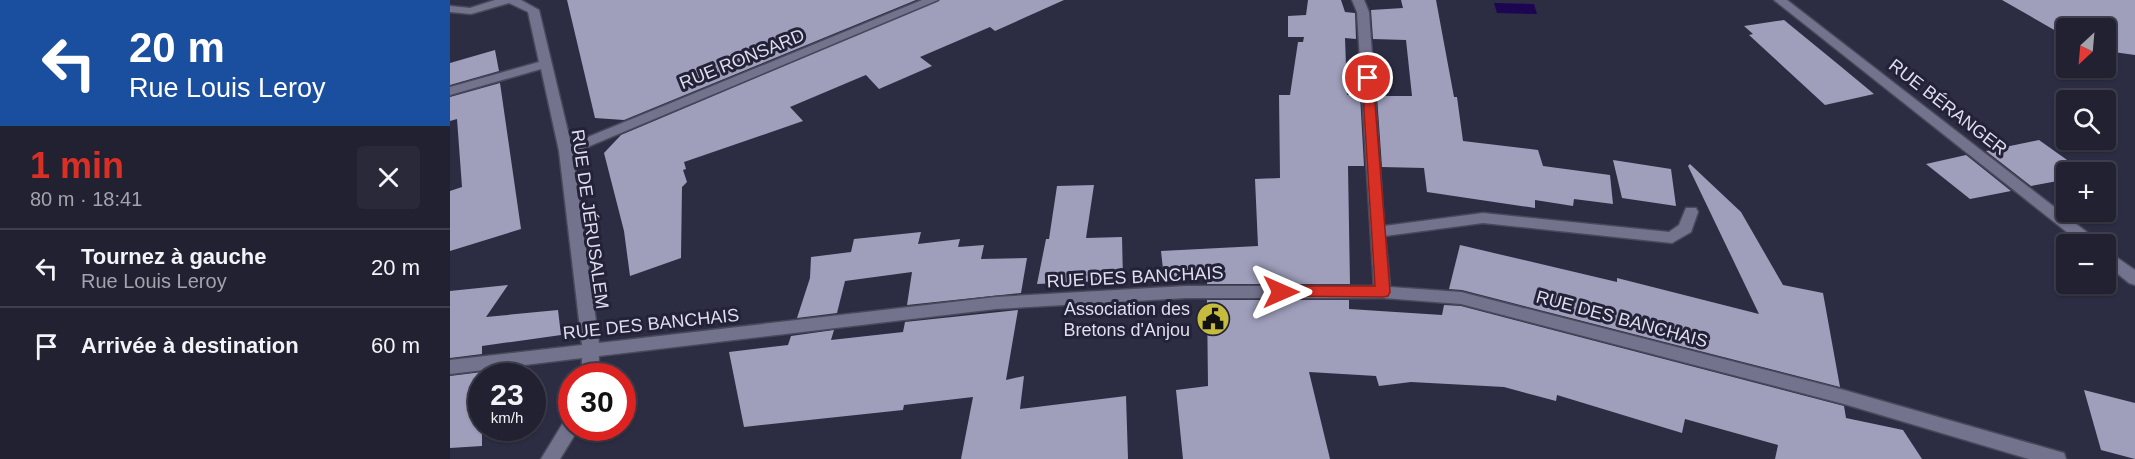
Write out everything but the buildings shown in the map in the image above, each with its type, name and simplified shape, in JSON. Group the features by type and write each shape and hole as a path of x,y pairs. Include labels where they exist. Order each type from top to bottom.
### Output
{"street":[{"path":"450,9 471,11 507,0"},
{"name":"RUE DE JÉRUSALEM","path":"512,0 533,10 566,151 591,363"},
{"name":"RUE RONSARD","path":"566,151 932,0"},
{"path":"1358,0 1363,12 1383,292"},
{"name":"RUE BÉRANGER","path":"1780,0 2079,234"},
{"path":"450,91 544,64"},
{"path":"1377,232 1484,218 1672,238 1686,228 1691,212"},
{"path":"2116,264 2135,279"},
{"name":"RUE DES BANCHAIS","path":"450,368 996,303 1186,292 1383,292 1461,298 1844,397 2057,459"},
{"path":"550,459 561,441"}],"shaded area":[{"path":"1494,3 1534,4 1537,14 1497,13"}],"place":[{"name":"Association des Bretons d'Anjou","path":"1213,319"}],"route":[{"path":"1281,292 1383,292 1368,78"}]}
